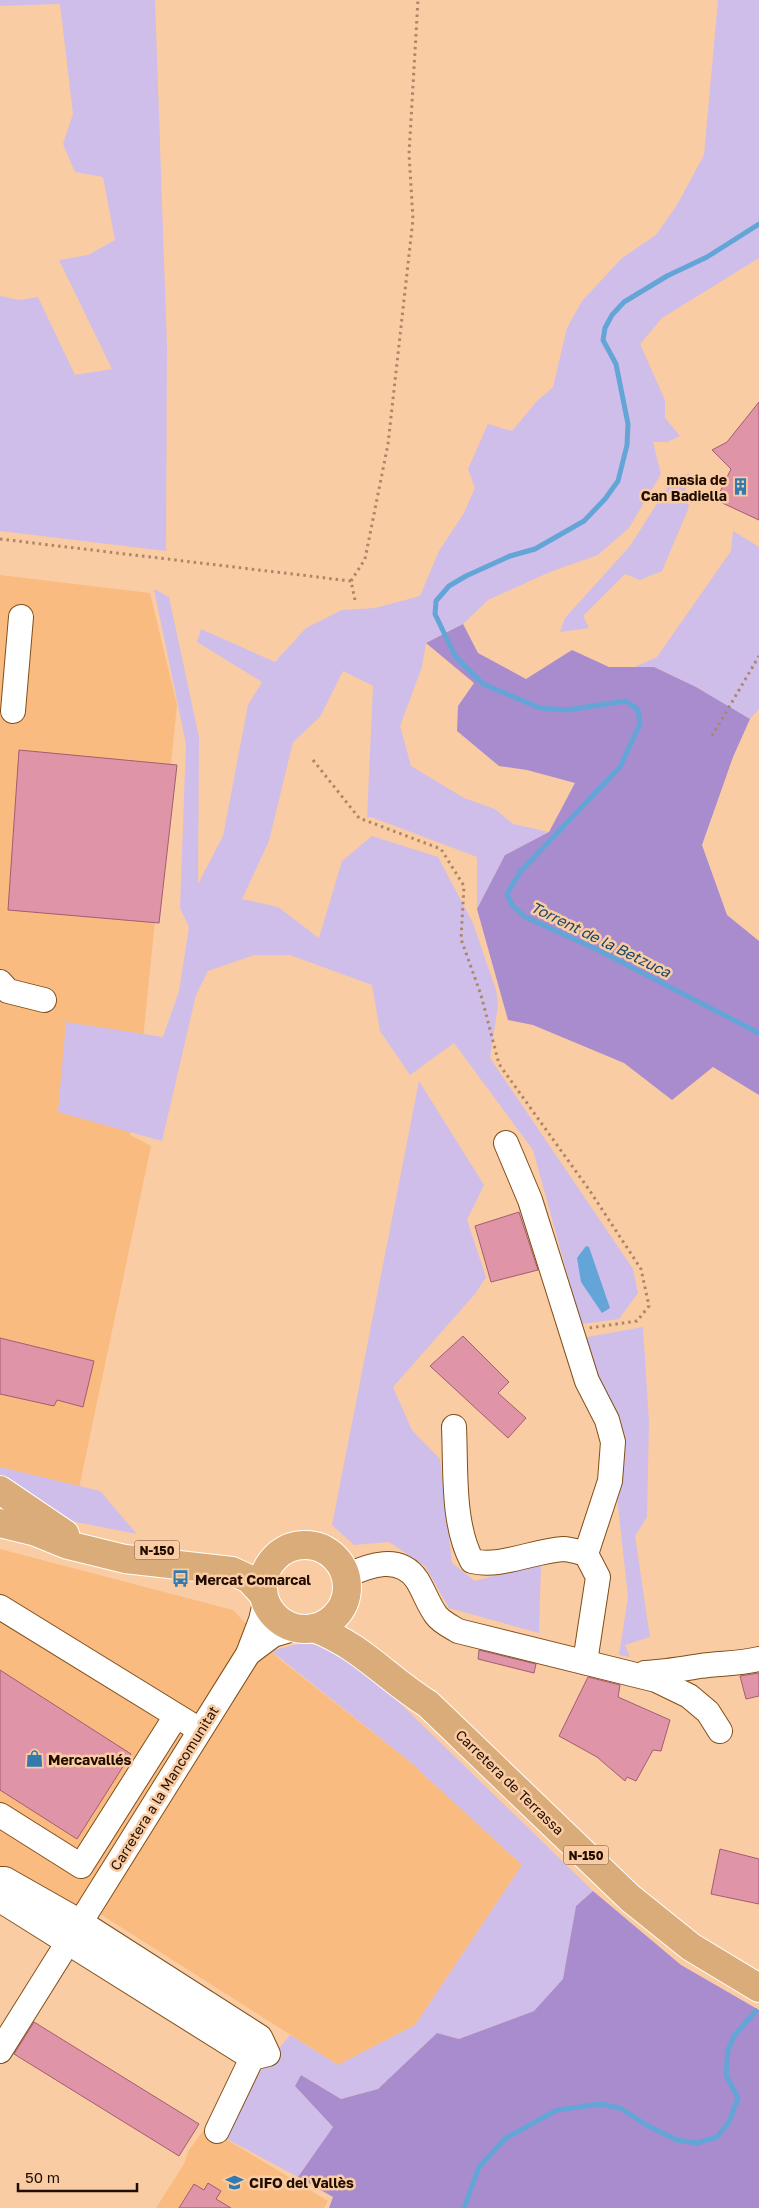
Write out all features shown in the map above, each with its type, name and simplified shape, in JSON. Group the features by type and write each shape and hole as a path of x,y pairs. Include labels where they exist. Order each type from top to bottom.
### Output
{"main road":[{"path":"0,1490 48,1520 67,1535"},
{"name":"N-150","path":"0,1523 36,1532 68,1545 125,1558 232,1571 249,1580 281,1622 305,1628"},
{"name":"N-150","path":"36,1532 67,1535 140,1549 245,1558 278,1554 297,1545 313,1545 336,1557 346,1586"},
{"path":"264,1598 263,1577 266,1569 278,1554"},
{"path":"305,1628 329,1622 336,1616 346,1586"},
{"name":"Carretera de Terrassa","path":"346,1586 348,1614 353,1627 415,1682 428,1704"},
{"name":"Carretera de Terrassa","path":"305,1628 356,1648 407,1691 428,1704 630,1898 684,1942 759,1988"}],"street":[{"path":"13,711 9,658 20,617"},
{"path":"0,982 8,991 44,1000"},
{"path":"506,1143 530,1200 588,1381 607,1420 613,1442 610,1481 586,1554 598,1577 585,1662"},
{"path":"454,1427 460,1528 465,1549 472,1561 485,1564 530,1553 565,1549 586,1554"},
{"path":"346,1586 377,1565 397,1565 409,1571 417,1579 436,1616 458,1631 656,1680 689,1696 708,1712 720,1731"},
{"name":"Carretera a la Mancomunitat","path":"0,2051 73,1931 248,1654 261,1620 264,1598"},
{"path":"0,1607 200,1731"},
{"name":"Carretera a la Mancomunitat","path":"248,1654 274,1635 305,1628"},
{"path":"633,1674 671,1672 700,1666 744,1663 759,1659"},
{"path":"0,1814 82,1866 176,1716"},
{"path":"0,1879 5,1879 73,1931"},
{"path":"0,1900 73,1931 260,2037 268,2054 252,2058 217,2131"}],"path":[{"path":"355,600 351,581 365,559 390,425 413,219 409,154 418,0"},
{"path":"0,539 351,581"},
{"path":"712,736 759,656"},
{"path":"313,760 359,818 441,849 464,886 462,939 481,995 499,1064 590,1191 641,1269 649,1306 637,1322 572,1330"}],"shaded area":[{"path":"0,0 155,0 167,346 166,551 0,531 0,296 19,300 38,297 75,375 112,369 59,260 88,255 115,240 103,177 75,172 63,144 73,114 60,4 0,6"},
{"path":"718,0 759,0 759,258 662,318 640,344 665,400 665,418 680,436 667,442 653,442 661,474 629,528 598,555 550,572 488,600 463,624 426,643 422,667 400,726 411,766 464,798 495,809 513,824 549,832 505,855 477,909 477,857 371,817 367,818 373,686 343,671 320,717 293,742 269,841 242,899 278,907 319,938 342,861 372,836 438,857 473,923 496,990 498,1005 490,1058 633,1269 638,1293 619,1319 581,1324 533,1150 454,1043 410,1075 380,1031 372,985 290,955 254,955 208,971 196,995 162,1141 58,1112 66,1022 163,1037 179,991 189,927 180,908 186,744 154,589 169,597 199,737 198,884 223,836 248,705 262,682 197,642 201,629 275,662 306,628 342,610 375,608 420,596 439,551 464,513 475,488 468,469 488,424 512,431 537,401 553,387 567,328 582,301 622,258 656,235 677,205 704,155"},
{"path":"690,473 685,493 689,507 662,571 640,580 625,574 583,616 589,628 560,632 565,618 630,546 672,480"},
{"path":"733,531 759,547 759,709 750,719 696,687 654,667 635,667 657,657 731,551"},
{"path":"0,575 150,593 177,705 144,1029 130,1135 151,1146 79,1488 0,1467"},
{"path":"463,624 478,653 526,679 572,650 609,667 654,667 696,687 750,719 733,757 702,845 727,915 759,941 759,1095 713,1067 672,1100 624,1063 533,1025 508,1020 477,909 505,855 549,832 575,783 527,770 499,766 457,731 458,706 474,683 426,643"},
{"path":"419,1081 484,1185 467,1220 486,1277 475,1294 393,1387 412,1430 440,1459 452,1563 475,1581 541,1563 539,1633 449,1608 425,1566 389,1542 354,1545 332,1525"},
{"path":"643,1327 649,1422 647,1517 635,1536 650,1637 625,1645 630,1657 619,1655 628,1597 617,1497 626,1444 620,1418 600,1380 582,1338"},
{"path":"0,1467 100,1491 137,1534 71,1521 0,1478"},
{"path":"0,1549 233,1610 278,1658 408,1760 522,1865 415,2025 338,2065 97,1912 71,1960 0,1914"},
{"path":"301,1643 326,1646 374,1678 593,1891 576,1906 563,1979 534,2011 459,2039 437,2033 378,2089 341,2099 301,2075 295,2086 333,2127 298,2177 225,2138 260,2072 290,2035 338,2065 415,2025 522,1865 408,1760 271,1651"},
{"path":"593,1891 681,1965 759,2010 759,2208 329,2208 333,2197 298,2177 333,2127 295,2086 301,2075 341,2099 378,2089 437,2033 459,2039 534,2011 563,1979 576,1906"},
{"name":"CIFO del Vallès","path":"206,2127 328,2201 324,2208 156,2208 184,2164 189,2150"}],"water":[{"path":"586,1246 589,1247 610,1308 602,1313 581,1282 577,1258"}],"building":[{"path":"759,402 759,520 716,500 731,469 712,450 727,442"},
{"path":"19,750 177,765 159,923 8,910"},
{"path":"519,1212 538,1270 491,1282 475,1226"},
{"path":"463,1336 509,1382 498,1393 526,1418 508,1438 430,1366"},
{"path":"0,1338 94,1361 83,1407 57,1400 54,1406 0,1394"},
{"path":"479,1650 536,1664 534,1673 478,1659"},
{"path":"0,1670 131,1754 77,1839 0,1790"},
{"path":"759,1673 759,1696 746,1699 740,1676"},
{"path":"588,1677 620,1685 618,1697 670,1720 661,1751 653,1750 636,1781 627,1777 625,1781 597,1757 559,1736"},
{"path":"720,1849 759,1859 759,1904 711,1894"},
{"path":"34,2022 199,2124 179,2156 14,2054"},
{"path":"208,2183 221,2191 216,2199 231,2208 179,2208 194,2184 204,2190"}],"waterway":[{"name":"Torrent de la Betzuca","path":"759,224 707,257 667,276 624,302 612,315 605,328 603,340 616,364 628,424 627,445 618,481 605,499 584,521 535,549 510,556 449,586 436,601 435,614 455,656 483,684 540,708 567,710 626,701 638,710 640,724 620,767 520,872 507,894 512,905 525,917 596,949 759,1033"},
{"name":"Torrent de la Betzuca","path":"464,2208 479,2167 506,2138 557,2110 601,2104 620,2108 648,2126 677,2140 697,2143 717,2137 729,2122 738,2098 726,2075 728,2050 734,2036 756,2011"}],"place":[{"name":"masia de Can Badiella","path":"741,487"},
{"name":"Mercat Comarcal","path":"181,1579"},
{"name":"Mercavallés","path":"34,1759"},
{"name":"CIFO del Vallès","path":"235,2182"}]}
